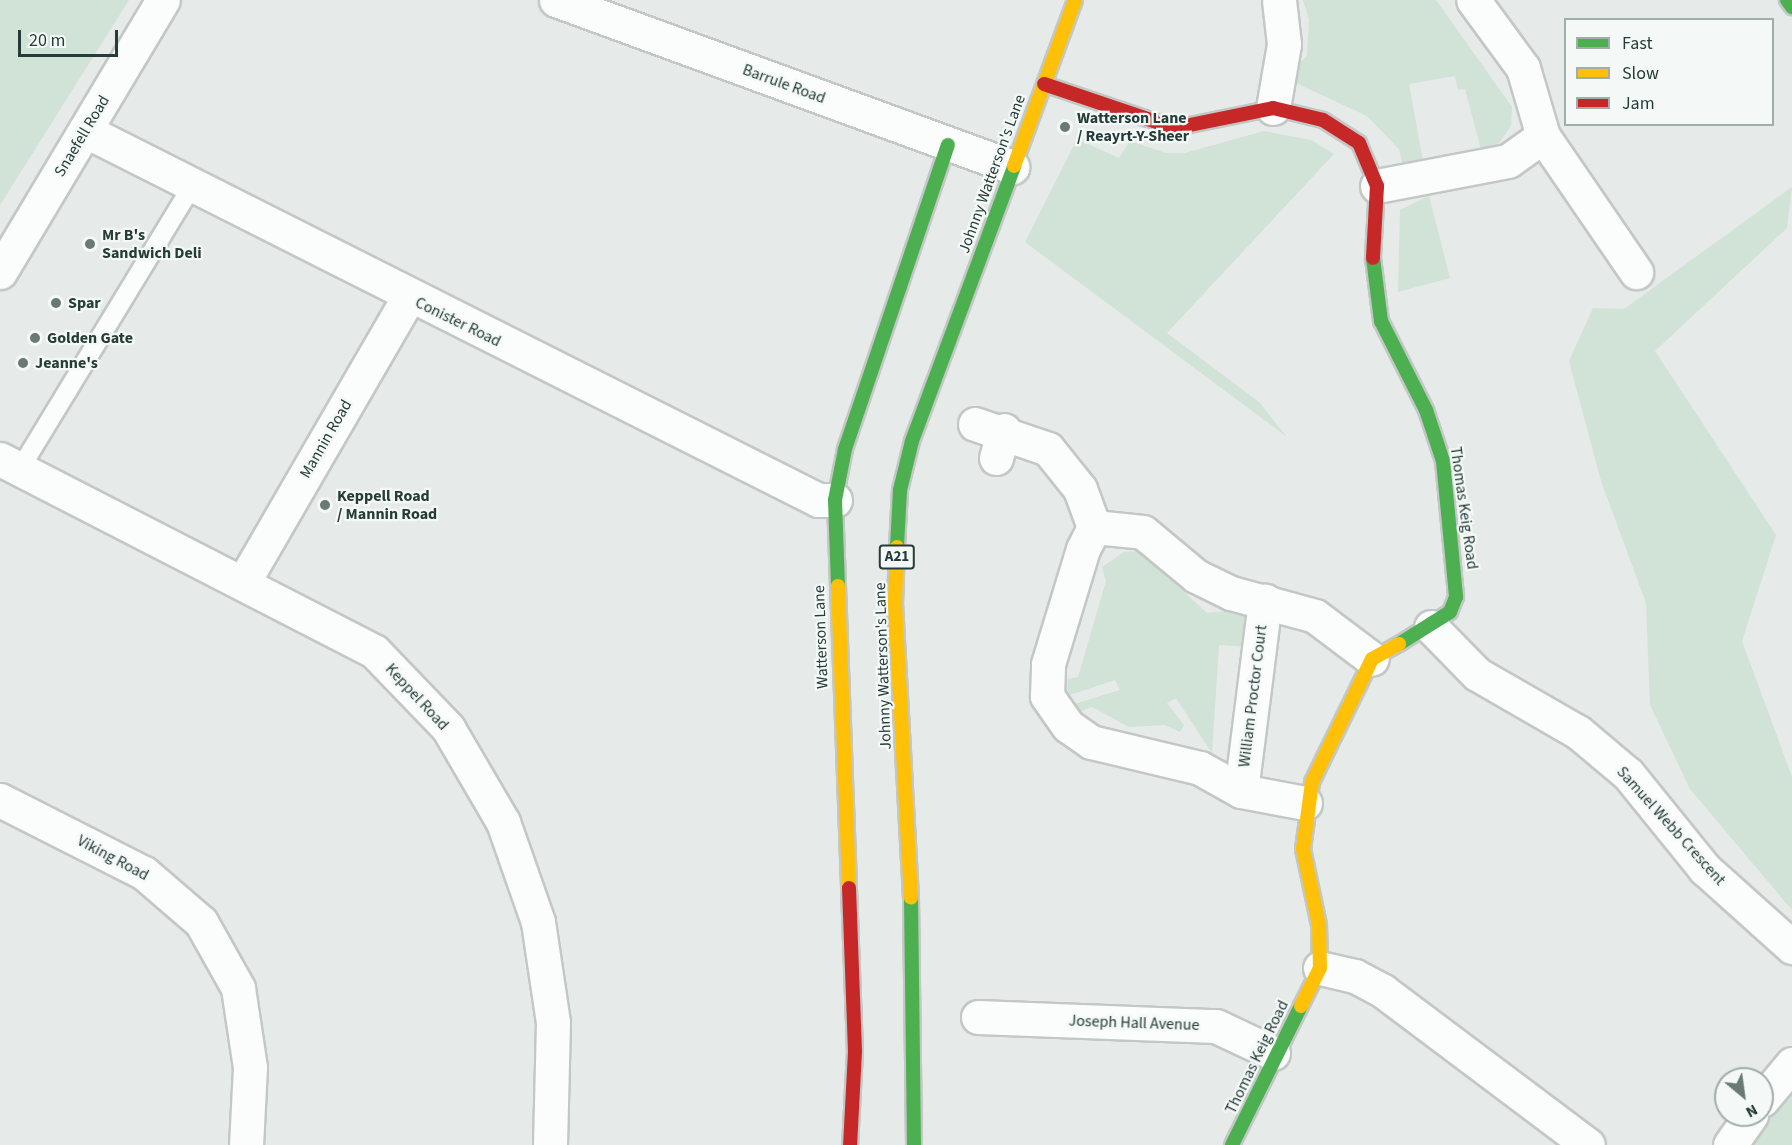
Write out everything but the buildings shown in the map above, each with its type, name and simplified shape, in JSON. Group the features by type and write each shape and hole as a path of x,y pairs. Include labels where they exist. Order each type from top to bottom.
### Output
{"main road":[{"name":"Johnny Watterson's Lane","path":"914,1145 912,945 895,603 900,490 912,441 1075,0"},
{"path":"1787,0 1792,7"},
{"name":"Thomas Keig Road","path":"1044,84 1175,128 1273,108 1342,130 1364,150 1377,186 1375,294 1393,350 1437,438 1458,583 1450,612 1431,627 1372,658"},
{"name":"Watterson Lane","path":"850,1145 855,1051 835,500 845,449 948,144"},
{"path":"1320,968 1319,925 1303,849 1305,803 1353,689 1372,658"},
{"name":"Thomas Keig Road","path":"1232,1145 1273,1053 1320,968"}],"street":[{"name":"Snaefell Road","path":"0,272 163,0"},
{"name":"Barrule Road","path":"556,0 1012,167"},
{"path":"1273,108 1284,44 1279,0"},
{"path":"1473,0 1523,69 1543,136 1636,272"},
{"name":"Conister Road","path":"86,131 408,298 818,500 835,500"},
{"path":"1377,186 1508,161 1543,136"},
{"name":"Mannin Road","path":"244,581 408,298"},
{"path":"991,437 1048,449 1080,489 1094,527"},
{"name":"Keppel Road","path":"10,464 244,581 374,651 448,728 503,822 538,922 554,1022 550,1145"},
{"name":"William Proctor Court","path":"1305,803 1241,790 1200,768 1091,742 1068,726 1047,696 1048,664 1094,527 1143,532 1196,576 1231,593 1315,616 1372,658"},
{"name":"William Proctor Court","path":"1241,790 1265,601"},
{"name":"Samuel Webb Crescent","path":"1431,627 1477,674 1578,732 1628,774 1705,869 1792,947"},
{"name":"Viking Road","path":"0,800 144,873 201,922 238,988 250,1066 246,1145"},
{"path":"1320,968 1355,976 1383,991 1588,1145"},
{"name":"Joseph Hall Avenue","path":"978,1017 1024,1029 1216,1026 1273,1053"},
{"path":"1774,1086 1792,1064"},
{"path":"1730,1145 1743,1127"}],"lane":[{"path":"10,464 192,186"}],"green space":[{"path":"0,0 129,0 0,205"},
{"path":"1303,0 1436,0 1512,107 1511,126 1499,143 1482,153 1465,89 1458,90 1455,76 1409,84 1424,167 1403,166 1399,149 1367,116 1296,83 1295,67 1307,56 1309,19"},
{"path":"1264,131 1311,140 1334,154 1167,333 1259,402 1287,437 1025,242 1077,139 1119,158 1130,141 1166,153 1185,153"},
{"path":"1792,187 1787,228 1655,351 1776,535 1742,641 1792,777 1792,910 1690,789 1650,705 1646,603 1601,481 1569,361 1593,308 1624,309"},
{"path":"1429,196 1450,278 1398,292 1400,210"},
{"path":"1140,551 1207,613 1237,610 1245,618 1248,647 1219,645 1212,753 1176,698 1167,703 1184,725 1180,732 1165,725 1129,727 1092,707 1077,713 1071,705 1120,690 1115,680 1067,696 1068,679 1078,677 1106,581 1102,567 1124,552"},
{"path":"1792,1089 1792,1145 1748,1145 1761,1127 1774,1127 1774,1108"}],"traffic: fast":[{"path":"1787,0 1792,7"},
{"path":"838,586 835,500 845,449 948,145"},
{"path":"897,547 900,490 912,441 1014,166"},
{"path":"1373,258 1381,321 1426,410 1443,461 1456,597 1450,612 1399,644"},
{"path":"911,898 914,1145"},
{"path":"1232,1145 1301,1006"}],"traffic: slow":[{"path":"1014,166 1075,0"},
{"path":"897,547 895,603 911,898"},
{"path":"838,586 849,888"},
{"path":"1301,1006 1320,968 1319,925 1303,849 1312,782 1372,659 1399,644"}],"traffic: jam":[{"path":"1044,84 1175,128 1273,108 1323,120 1359,143 1377,186 1373,258"},
{"path":"849,888 855,1051 850,1145"}],"place":[{"name":"Watterson Lane / Reayrt-Y-Sheer","path":"1065,127"},
{"name":"Mr B's Sandwich Deli","path":"90,244"},
{"name":"Spar","path":"56,303"},
{"name":"Golden Gate","path":"35,338"},
{"name":"Jeanne's","path":"23,363"},
{"name":"Keppell Road / Mannin Road","path":"325,505"}]}
